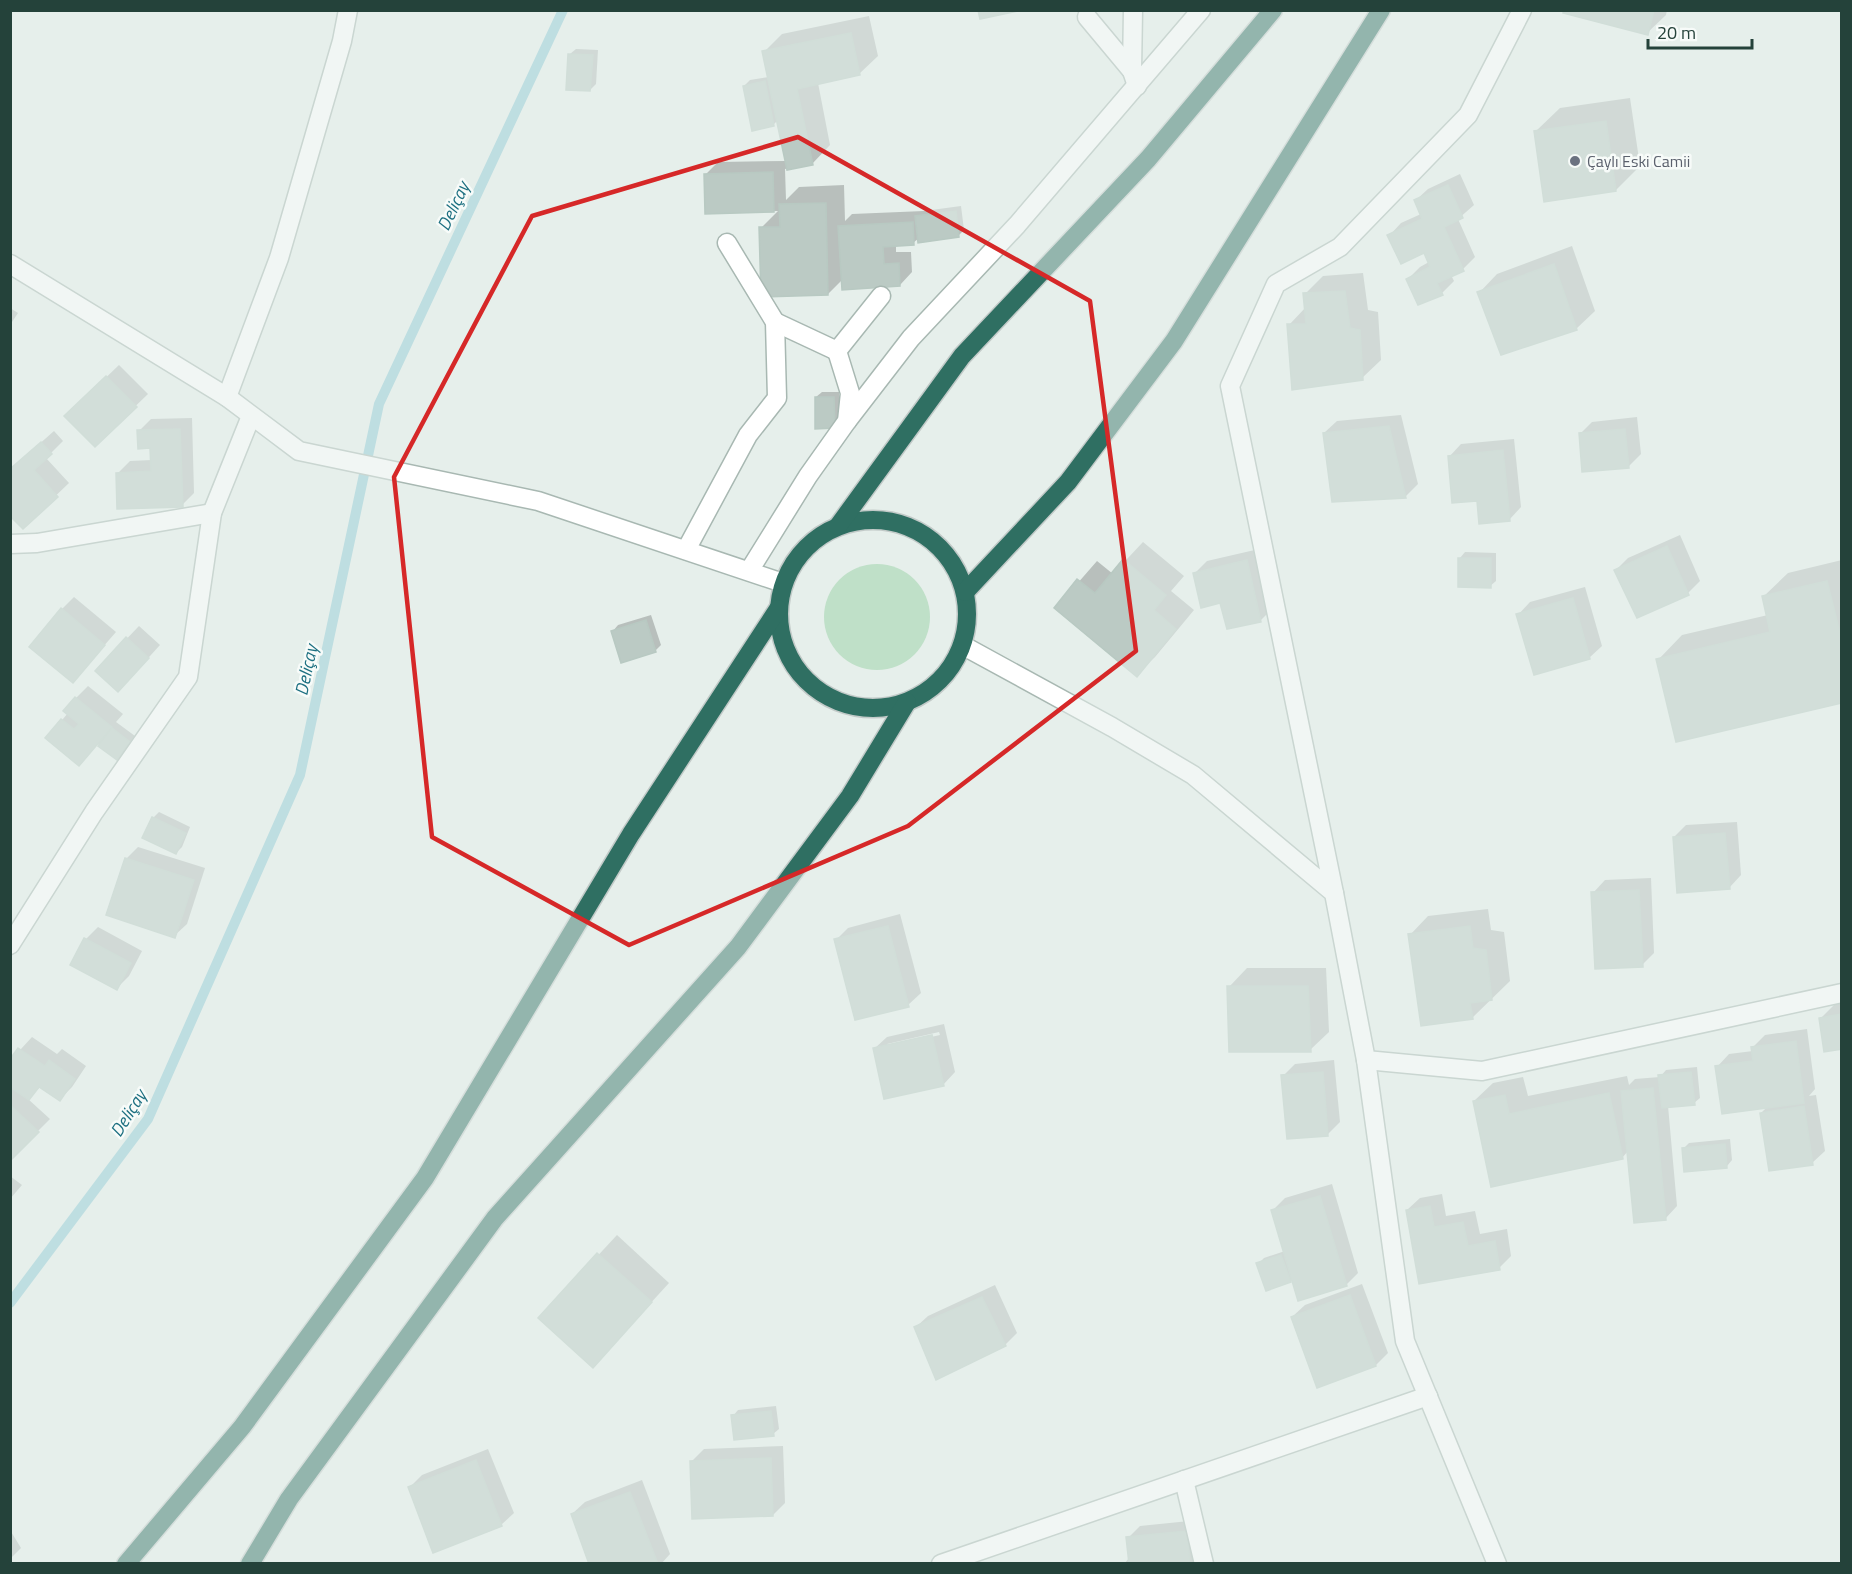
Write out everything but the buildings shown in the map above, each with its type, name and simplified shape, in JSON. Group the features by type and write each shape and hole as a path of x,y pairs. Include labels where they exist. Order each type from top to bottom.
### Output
{"highway":[{"path":"838,526 962,356 1148,159 1273,10"},
{"path":"965,592 1068,482 1174,341 1381,10"},
{"path":"864,520 891,522 917,530 939,546 950,560 965,592 967,619 962,645 950,669 931,689 907,702 881,708 854,706 829,698 807,682 790,661 780,636 778,609 783,583 796,559 815,539 838,526 864,520"},
{"path":"126,1563 242,1427 425,1178 631,834 778,609"},
{"path":"250,1563 289,1498 495,1218 738,947 850,796 907,702"}],"street":[{"path":"227,397 279,258 339,52 348,10"},
{"path":"1133,10 1135,78"},
{"path":"750,571 808,476 847,421 911,339 1017,225 1135,78 1201,10"},
{"path":"1497,1563 1405,1341 1366,1060 1334,892 1230,386 1275,284 1340,247 1468,115 1522,10"},
{"path":"1087,17 1135,78"},
{"path":"686,550 748,435 777,398 775,322 728,243"},
{"path":"10,264 227,397 299,452 538,501 783,583"},
{"path":"837,351 881,296"},
{"path":"775,322 837,351 850,393 847,421"},
{"path":"10,945 94,812 188,677 212,513 251,416"},
{"path":"10,544 48,541 212,513"},
{"path":"962,645 1112,727 1192,775 1334,892"},
{"path":"1366,1060 1482,1071 1842,993"},
{"path":"941,1563 1428,1396"},
{"path":"1184,1480 1204,1563"}],"highlighted area":[{"path":"798,137 1090,301 1136,651 908,826 629,945 432,837 394,477 532,216"}],"green space":[{"path":"877,564 897,568 915,579 926,597 930,617 926,637 915,655 897,666 877,670 857,666 839,655 828,637 824,617 828,597 839,579 857,568"}],"waterway":[{"name":"Deliçay","path":"10,1303 148,1119 300,775 379,404 563,10"}],"place":[{"name":"Çaylı Eski Camii","path":"1575,161"}]}
